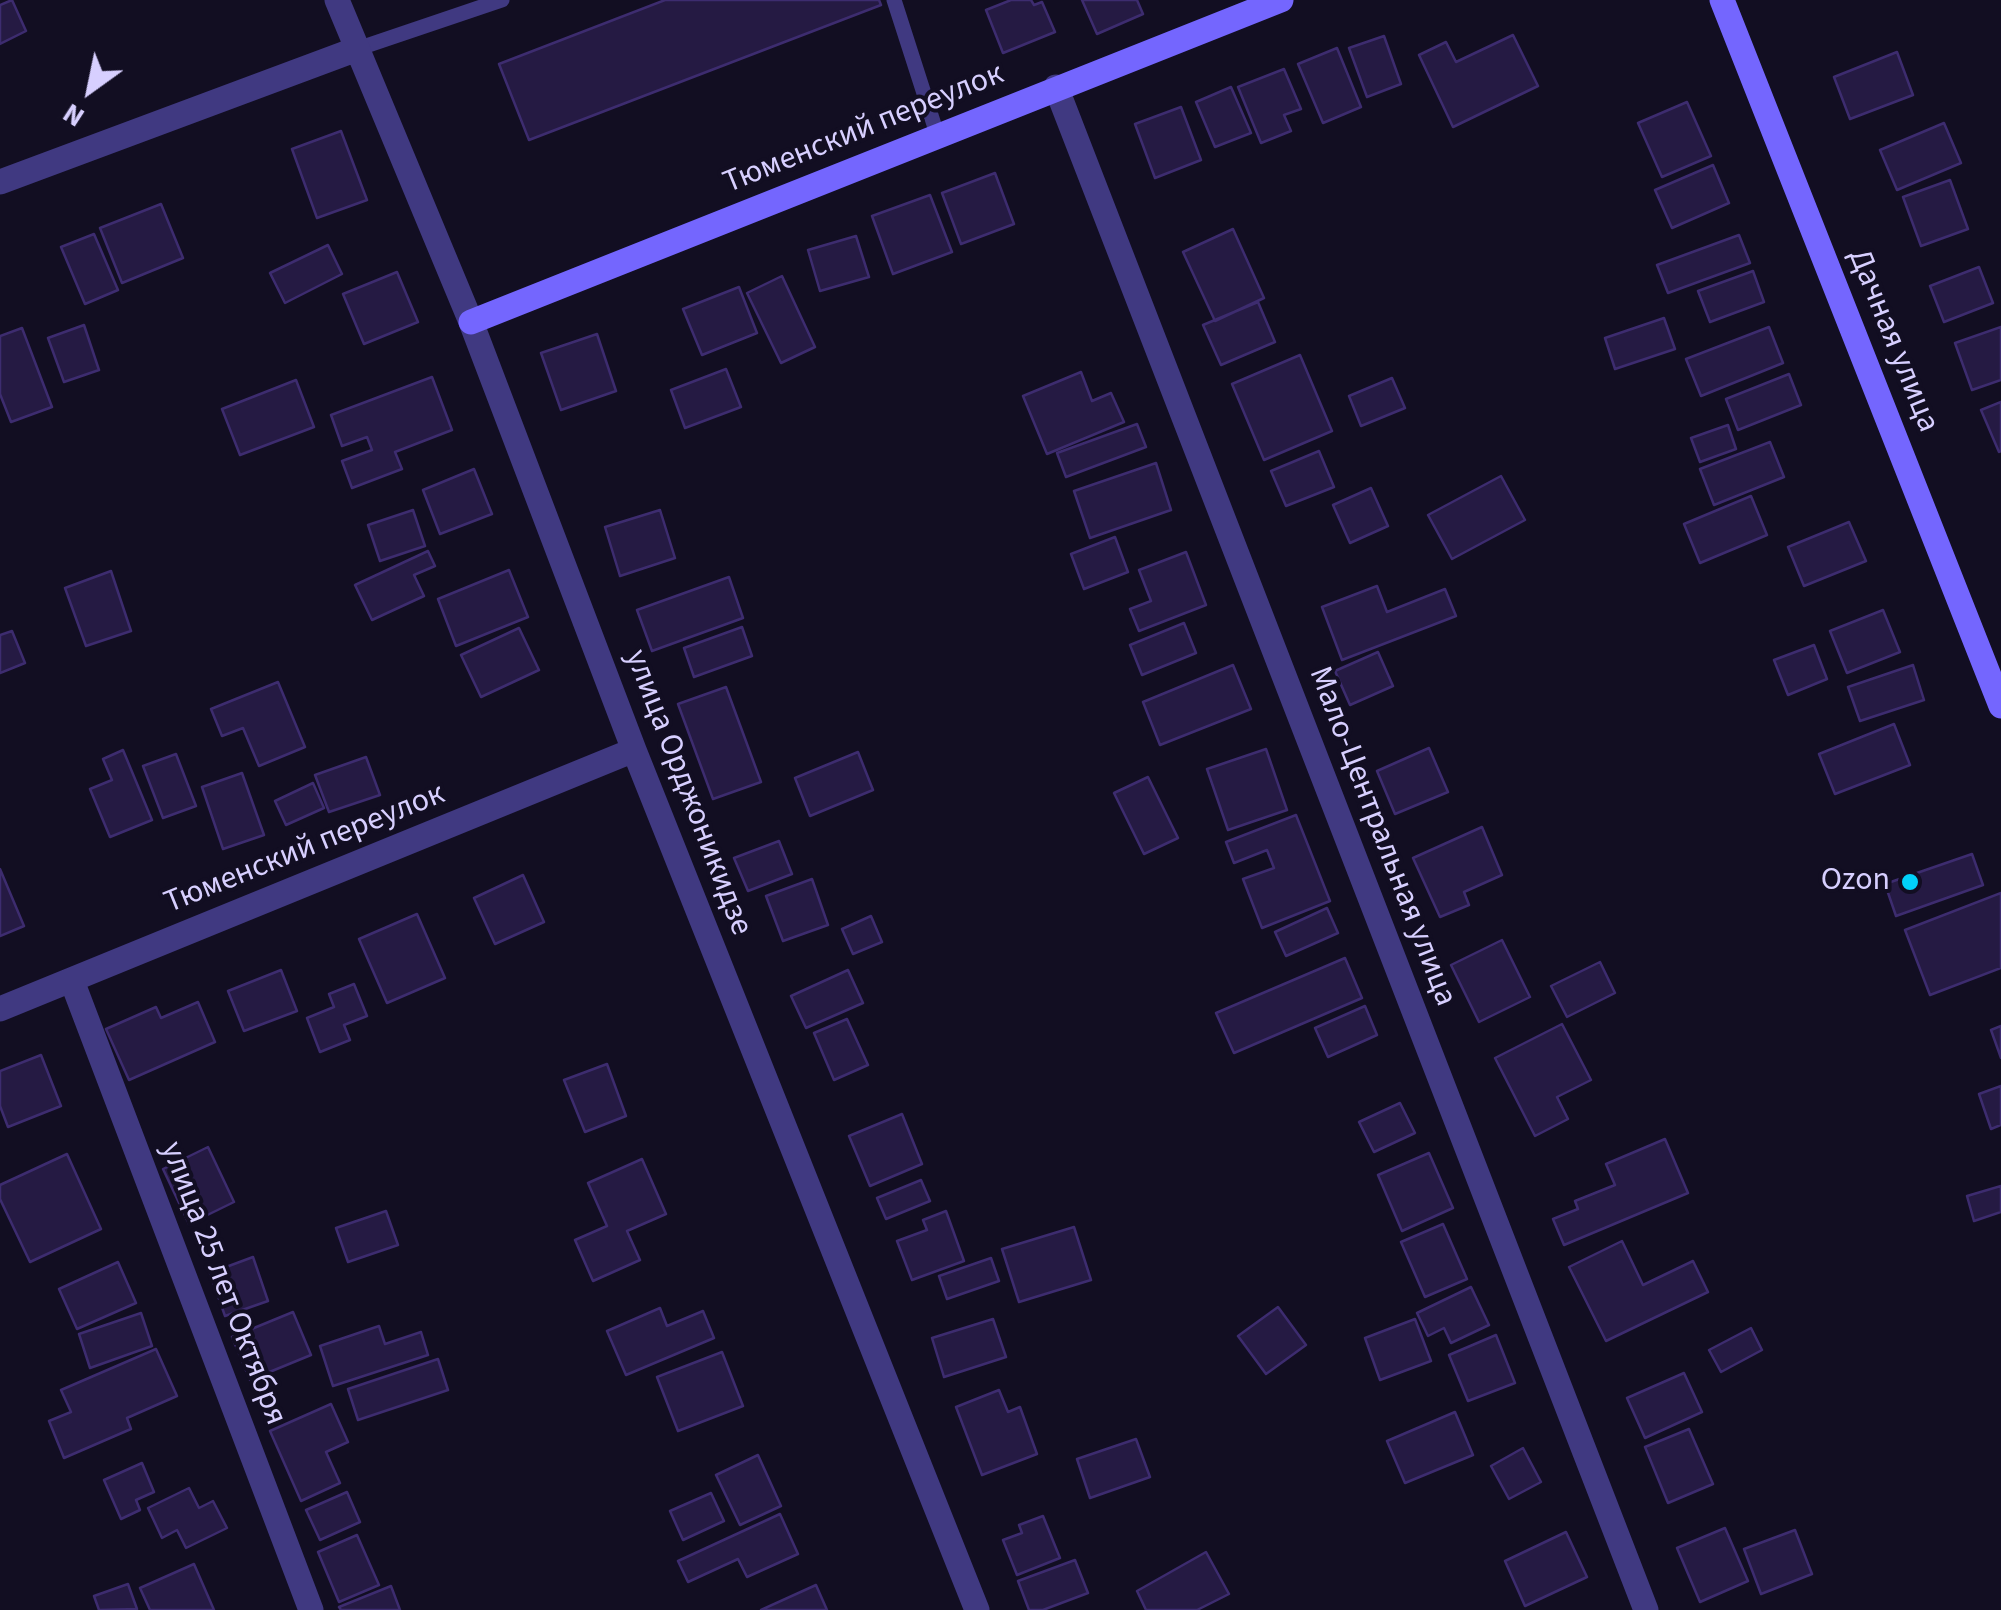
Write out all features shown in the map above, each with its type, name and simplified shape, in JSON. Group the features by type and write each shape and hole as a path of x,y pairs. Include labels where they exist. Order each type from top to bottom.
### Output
{"street":[{"name":"улица Орджоникидзе","path":"337,0 472,322 634,750 977,1610"},
{"name":"Тюменский переулок","path":"472,322 1281,0"},
{"name":"Дачная улица","path":"1722,0 2001,706"},
{"path":"0,182 357,50"},
{"name":"Мало-Центральная улица","path":"1056,87 1646,1610"},
{"name":"Тюменский переулок","path":"0,1009 634,750"},
{"name":"улица 25 лет Октября","path":"72,981 311,1610"}],"lane":[{"path":"357,50 502,0"},
{"path":"894,0 938,136"}],"building":[{"path":"12,0 26,31 0,44 0,5"},
{"path":"665,0 879,0 881,5 529,140 499,64"},
{"path":"1011,0 1031,0 1034,5 1042,2 1055,32 1003,53 986,10"},
{"path":"1082,0 1137,0 1143,14 1097,34"},
{"path":"1513,35 1538,86 1453,127 1419,55 1446,42 1456,62"},
{"path":"1384,36 1401,84 1367,97 1349,48"},
{"path":"1337,48 1361,107 1323,123 1298,64"},
{"path":"1897,52 1913,95 1850,119 1834,77"},
{"path":"1284,69 1301,109 1284,115 1291,131 1261,143 1238,87"},
{"path":"1231,87 1251,133 1215,147 1196,102"},
{"path":"1687,102 1711,156 1662,177 1638,123"},
{"path":"1181,107 1201,160 1155,178 1135,124"},
{"path":"1944,123 1961,163 1897,190 1880,150"},
{"path":"341,131 367,200 317,218 292,149"},
{"path":"1713,165 1729,203 1672,228 1655,190"},
{"path":"995,173 1014,224 961,244 942,193"},
{"path":"1950,180 1968,229 1921,246 1903,197"},
{"path":"930,195 952,252 893,274 872,216"},
{"path":"161,204 183,258 122,283 100,228"},
{"path":"1233,229 1264,298 1215,321 1183,252"},
{"path":"94,234 118,290 85,304 61,247"},
{"path":"1739,235 1750,263 1668,293 1657,265"},
{"path":"856,236 869,277 820,291 808,250"},
{"path":"328,245 342,274 285,303 270,273"},
{"path":"1979,267 1993,303 1944,322 1930,286"},
{"path":"1753,271 1764,302 1710,322 1698,291"},
{"path":"397,272 418,322 364,344 343,294"},
{"path":"782,276 815,347 781,363 747,293"},
{"path":"739,287 757,333 702,355 683,309"},
{"path":"1258,302 1275,342 1221,365 1203,325"},
{"path":"1664,318 1675,349 1615,369 1605,338"},
{"path":"84,325 99,370 64,382 48,338"},
{"path":"1769,327 1783,363 1701,396 1686,359"},
{"path":"2001,327 2001,380 1972,390 1955,343"},
{"path":"22,328 52,407 11,422 0,394 0,336"},
{"path":"597,334 616,391 561,410 541,353"},
{"path":"1300,355 1332,431 1264,460 1232,384"},
{"path":"726,369 741,407 685,428 671,390"},
{"path":"1081,372 1092,401 1111,393 1124,422 1047,454 1023,396"},
{"path":"1789,374 1801,405 1738,430 1726,399"},
{"path":"432,377 452,430 395,452 402,469 352,488 342,461 372,450 367,437 342,446 331,415"},
{"path":"1392,378 1405,408 1361,426 1349,396"},
{"path":"296,380 314,427 240,455 222,409"},
{"path":"2001,402 2001,451 1999,452 1981,410"},
{"path":"1137,424 1146,447 1066,477 1057,453"},
{"path":"1728,425 1736,449 1700,462 1691,438"},
{"path":"1770,442 1784,477 1714,505 1700,469"},
{"path":"1319,451 1334,487 1286,506 1271,471"},
{"path":"1156,463 1171,510 1090,538 1074,491"},
{"path":"474,469 492,514 440,534 423,490"},
{"path":"1501,476 1525,520 1452,559 1428,515"},
{"path":"1371,488 1388,526 1350,543 1333,505"},
{"path":"1751,496 1767,535 1700,563 1684,524"},
{"path":"413,510 425,546 380,561 368,525"},
{"path":"660,510 675,558 620,576 605,527"},
{"path":"1849,522 1866,561 1804,586 1788,547"},
{"path":"1115,537 1128,572 1084,589 1071,554"},
{"path":"428,551 435,566 414,575 424,596 372,620 355,585"},
{"path":"1186,552 1206,605 1139,631 1130,609 1151,601 1139,570"},
{"path":"509,570 528,617 456,646 438,599"},
{"path":"111,571 131,631 86,646 65,588"},
{"path":"729,577 743,618 652,651 637,610"},
{"path":"1377,586 1387,612 1445,589 1456,616 1342,660 1322,607"},
{"path":"1883,610 1900,652 1847,673 1830,631"},
{"path":"1184,623 1196,653 1142,675 1130,645"},
{"path":"742,627 752,656 694,677 684,648"},
{"path":"519,628 539,670 481,697 461,655"},
{"path":"12,631 25,663 0,673 0,635"},
{"path":"1814,645 1827,679 1788,695 1774,660"},
{"path":"1378,652 1393,686 1350,705 1335,671"},
{"path":"1233,665 1251,709 1160,745 1143,702"},
{"path":"1913,665 1924,700 1860,721 1848,687"},
{"path":"278,682 305,747 259,766 243,728 222,736 211,709"},
{"path":"726,687 761,782 713,799 678,704"},
{"path":"1894,724 1910,765 1835,794 1819,754"},
{"path":"1429,748 1448,792 1395,814 1377,771"},
{"path":"1266,749 1287,810 1228,830 1207,769"},
{"path":"123,750 152,820 110,837 90,789 112,780 103,759"},
{"path":"858,752 873,790 810,816 795,778"},
{"path":"176,754 196,806 163,818 143,766"},
{"path":"366,757 380,795 329,812 315,775"},
{"path":"242,773 264,835 223,849 202,787"},
{"path":"1148,777 1178,838 1144,854 1114,793"},
{"path":"313,783 324,808 286,825 275,801"},
{"path":"1296,815 1330,901 1262,928 1243,879 1274,868 1267,850 1234,863 1226,842"},
{"path":"1482,827 1502,875 1464,892 1469,905 1440,917 1413,858"},
{"path":"779,841 792,874 748,891 734,858"},
{"path":"1972,854 1983,885 1896,916 1885,884"},
{"path":"0,869 24,926 0,936"},
{"path":"523,875 544,922 495,944 474,898"},
{"path":"812,879 828,925 783,941 766,896"},
{"path":"2001,893 2001,968 1930,995 1905,930"},
{"path":"1327,908 1338,933 1286,956 1275,932"},
{"path":"417,914 445,978 387,1003 359,939"},
{"path":"871,916 882,942 853,954 842,929"},
{"path":"1502,940 1530,997 1479,1022 1451,965"},
{"path":"1345,958 1362,998 1234,1053 1216,1013"},
{"path":"1600,962 1615,993 1567,1017 1551,986"},
{"path":"281,970 297,1011 244,1031 228,991"},
{"path":"848,970 863,1003 806,1028 791,996"},
{"path":"354,984 367,1016 344,1025 350,1040 320,1052 307,1018 334,1007 329,994"},
{"path":"198,1002 215,1042 129,1080 106,1029 156,1007 161,1018"},
{"path":"1365,1006 1377,1035 1328,1057 1315,1028"},
{"path":"847,1019 868,1065 834,1080 814,1033"},
{"path":"1562,1024 1591,1080 1557,1097 1568,1119 1535,1136 1495,1058"},
{"path":"2001,1026 2001,1058 1991,1030"},
{"path":"41,1055 61,1106 8,1127 0,1106 0,1071"},
{"path":"607,1064 626,1116 585,1132 564,1080"},
{"path":"2001,1086 2001,1125 1991,1129 1979,1094"},
{"path":"1400,1103 1415,1133 1374,1152 1359,1122"},
{"path":"902,1114 922,1164 870,1186 849,1136"},
{"path":"1665,1139 1688,1193 1564,1245 1553,1219 1578,1209 1575,1201 1615,1185 1606,1164"},
{"path":"208,1147 234,1202 189,1224 163,1169"},
{"path":"1429,1153 1453,1208 1402,1231 1378,1175"},
{"path":"67,1154 101,1229 30,1262 0,1199 0,1185"},
{"path":"642,1159 666,1214 627,1231 640,1260 593,1281 575,1240 607,1226 588,1183"},
{"path":"921,1180 930,1201 886,1219 877,1198"},
{"path":"2001,1186 2001,1212 1974,1221 1967,1196"},
{"path":"386,1211 398,1245 348,1262 336,1228"},
{"path":"946,1211 964,1261 912,1280 897,1241 927,1230 923,1220"},
{"path":"1443,1224 1467,1279 1425,1297 1401,1242"},
{"path":"1074,1227 1091,1280 1019,1302 1002,1249"},
{"path":"1622,1241 1643,1285 1693,1261 1708,1292 1606,1341 1569,1267"},
{"path":"253,1257 268,1301 225,1316 210,1273"},
{"path":"991,1258 999,1281 947,1299 939,1276"},
{"path":"118,1262 136,1303 77,1329 59,1289"},
{"path":"1471,1287 1489,1325 1451,1343 1444,1328 1428,1336 1417,1313"},
{"path":"1278,1307 1306,1345 1266,1374 1238,1336"},
{"path":"660,1308 667,1326 703,1311 714,1338 626,1375 607,1331"},
{"path":"293,1312 311,1355 250,1380 232,1337"},
{"path":"141,1313 152,1346 90,1368 79,1334"},
{"path":"993,1319 1006,1357 944,1377 932,1338"},
{"path":"1415,1319 1431,1361 1380,1380 1365,1338"},
{"path":"379,1326 385,1344 421,1332 428,1355 333,1386 320,1346"},
{"path":"1751,1328 1762,1350 1721,1372 1709,1350"},
{"path":"1496,1335 1515,1383 1468,1401 1449,1355"},
{"path":"156,1349 177,1396 127,1418 131,1429 64,1458 49,1421 71,1412 61,1390"},
{"path":"722,1352 743,1406 678,1431 657,1377"},
{"path":"438,1359 448,1390 358,1420 348,1389"},
{"path":"1684,1373 1702,1412 1645,1438 1627,1398"},
{"path":"999,1390 1008,1412 1020,1407 1037,1454 982,1475 956,1407"},
{"path":"331,1404 348,1442 326,1452 340,1483 301,1501 270,1431"},
{"path":"1455,1412 1473,1455 1405,1483 1387,1441"},
{"path":"1689,1429 1713,1484 1668,1503 1645,1447"},
{"path":"1136,1439 1150,1477 1090,1498 1077,1459"},
{"path":"1523,1448 1541,1482 1509,1499 1491,1466"},
{"path":"758,1455 781,1506 740,1525 716,1475"},
{"path":"142,1463 154,1492 136,1500 140,1510 121,1519 104,1480"},
{"path":"189,1488 199,1508 213,1501 227,1528 186,1548 177,1530 162,1538 148,1508"},
{"path":"347,1492 360,1522 320,1540 306,1510"},
{"path":"711,1493 724,1521 683,1540 670,1511"},
{"path":"780,1514 798,1554 747,1577 738,1559 688,1582 678,1561"},
{"path":"1043,1516 1060,1558 1017,1575 1003,1540 1022,1533 1019,1525"},
{"path":"1725,1528 1748,1581 1700,1602 1677,1548"},
{"path":"1795,1530 1812,1574 1761,1594 1744,1549"},
{"path":"1566,1532 1587,1577 1525,1606 1505,1561"},
{"path":"357,1535 379,1585 339,1602 318,1552"},
{"path":"1206,1552 1229,1594 1197,1610 1146,1610 1137,1591"},
{"path":"1075,1560 1088,1593 1043,1610 1029,1610 1018,1581"},
{"path":"194,1564 214,1610 150,1610 140,1588"},
{"path":"128,1584 137,1609 99,1610 94,1596"},
{"path":"816,1585 827,1610 761,1610"},
{"path":"391,1586 400,1610 339,1607"}],"place":[{"name":"Ozon","path":"1910,882"}]}
